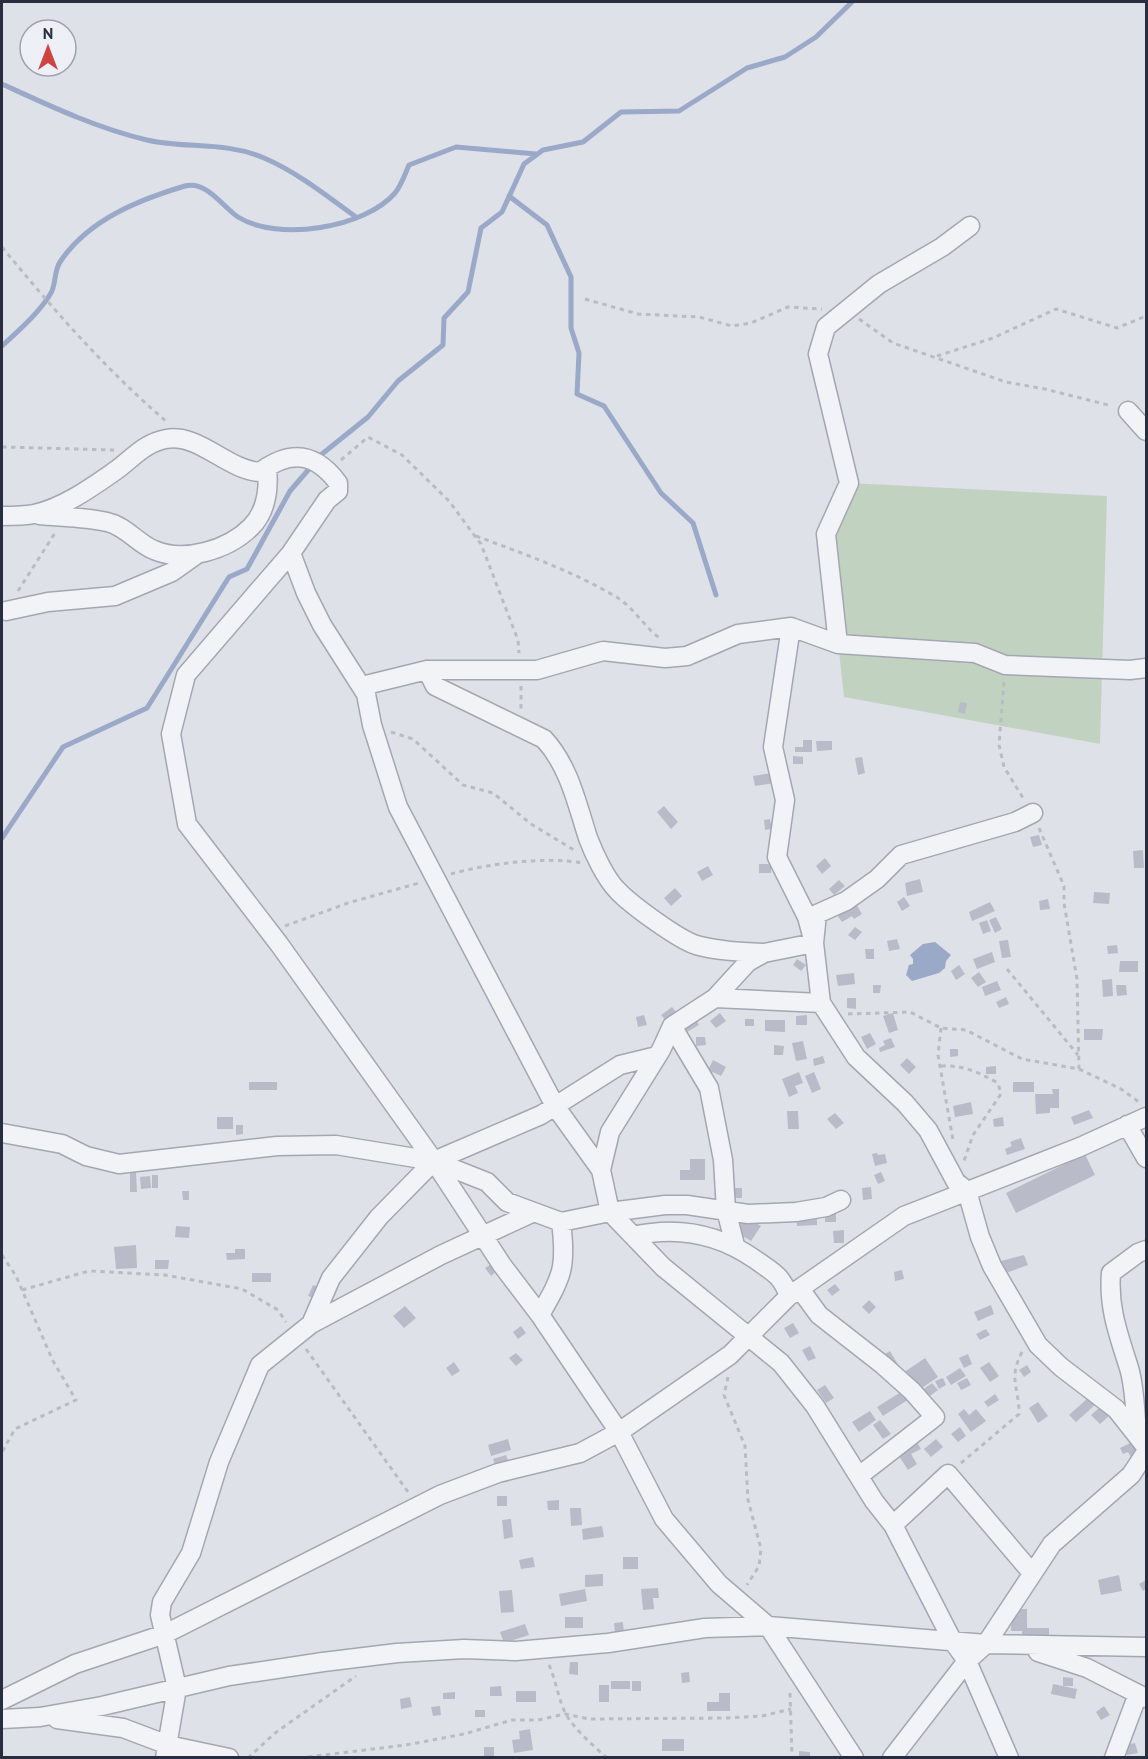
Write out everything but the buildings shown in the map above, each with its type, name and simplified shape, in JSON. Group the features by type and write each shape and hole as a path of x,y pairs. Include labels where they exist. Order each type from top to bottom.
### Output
{"street":[{"path":"838,644 826,534 849,483 818,354 826,327 879,284 942,247 970,226"},
{"path":"1128,411 1146,431"},
{"path":"34,514 71,498 116,470 148,444 168,438 189,441 247,471 260,472 277,459 305,458 329,471 339,483 338,491 321,507 291,553 186,675 171,734 187,824 279,945 434,1161 483,1237 540,1315 619,1432 664,1519 718,1584 768,1626 854,1758"},
{"path":"2,516 34,514 109,522 135,535 153,550 184,556 220,547 251,527 262,510 269,488 267,467"},
{"path":"6,611 48,602 115,596 172,572 199,552"},
{"path":"291,553 306,593 322,626 362,686 398,807 555,1107 601,1170 610,1212 663,1267 780,1363 801,1389 893,1525 952,1640 967,1661 1009,1758"},
{"path":"791,627 773,747 785,800 777,857 807,917 814,943 821,1003 856,1057 904,1103 928,1130 961,1187 985,1251 1030,1334 1048,1355 1116,1409 1142,1440"},
{"path":"362,686 427,670 537,670 603,651 665,658 687,656 738,634 791,627 838,644 975,653 1005,665 1130,670 1146,668"},
{"path":"427,670 435,686 544,739 552,747 571,784 589,842 616,889 643,912 693,944 720,951 764,953 814,943"},
{"path":"814,943 817,914 846,902 877,879 901,855 1015,822 1033,813"},
{"path":"601,1170 610,1132 657,1056 672,1026 715,998 748,962 764,953"},
{"path":"715,998 821,1003"},
{"path":"672,1026 709,1088 723,1161 726,1210 735,1245"},
{"path":"311,1324 332,1278 380,1217 434,1161 555,1107 620,1065 657,1056"},
{"path":"2,1700 75,1664 165,1634 440,1495 498,1473 580,1453 619,1432 730,1355 747,1336 794,1293 904,1216 961,1187 1080,1147 1146,1117"},
{"path":"1127,1125 1146,1158"},
{"path":"2,1133 62,1144 86,1156 119,1164 277,1146 336,1145 434,1161 487,1182 507,1202 561,1222 610,1212 665,1205 726,1210 748,1215 796,1212 826,1207 841,1200"},
{"path":"166,1751 177,1688 160,1616 162,1602 191,1553 219,1462 260,1365 311,1324 441,1255 534,1212"},
{"path":"540,1315 560,1280 564,1265 561,1222"},
{"path":"633,1236 650,1232 689,1232 735,1245 782,1279 819,1315 912,1391 935,1417 859,1476"},
{"path":"1142,1440 1130,1370 1112,1315 1110,1287 1111,1273 1138,1253 1146,1250"},
{"path":"892,1758 967,1661 986,1644 1052,1544 1131,1475 1146,1452"},
{"path":"893,1525 948,1474 1032,1573"},
{"path":"2,1719 40,1717 102,1706 229,1676 397,1653 547,1648 617,1642 705,1628 768,1626 986,1644 1146,1647"},
{"path":"1018,1645 1087,1668 1142,1696 1114,1758"},
{"path":"40,1717 123,1728 166,1751 229,1758"}],"path":[{"path":"2,247 69,329 139,399 189,441"},
{"path":"585,299 638,314 699,317 732,326 751,323 788,307 846,310 893,343 1006,382 1045,389 1128,411"},
{"path":"936,356 993,338 1056,309 1118,327 1146,316"},
{"path":"329,471 368,437 402,455 449,501 481,544 518,640 521,709 528,732"},
{"path":"2,447 140,451"},
{"path":"6,611 65,518"},
{"path":"474,535 560,568 620,599 651,632 687,656"},
{"path":"1005,665 999,745 1004,767 1033,813 1064,886 1064,903 1077,979 1079,1070"},
{"path":"372,725 413,739 463,785 494,793 531,824 577,851"},
{"path":"1007,969 1079,1056"},
{"path":"821,1003 847,1014 910,1012 941,1028 966,1030 1022,1059 1079,1070 1122,1089 1139,1102 1146,1103"},
{"path":"941,1028 938,1055 953,1148"},
{"path":"941,1066 958,1065 975,1070 998,1083 1001,1094 973,1135 961,1187"},
{"path":"2,1255 22,1290 52,1361 76,1400 15,1429 2,1452"},
{"path":"22,1290 89,1271 165,1275 242,1289 278,1310 418,1506"},
{"path":"948,1474 1018,1414 1019,1399 1013,1368 1030,1334"},
{"path":"730,1355 724,1395 745,1446 748,1500 761,1549 759,1566 747,1583 752,1594"},
{"path":"547,1648 547,1661 558,1686 566,1714 581,1735 607,1758"},
{"path":"248,1758 275,1732 358,1674"},
{"path":"790,1684 792,1758"},
{"path":"299,1758 406,1745 464,1734 512,1720 538,1720 566,1714 589,1719 726,1718 762,1716 791,1710"}],"green space":[{"path":"849,483 1107,496 1100,744 844,697 826,534"}],"water":[{"path":"935,942 951,955 946,961 945,968 939,973 912,981 906,975 909,965 913,964 910,955 923,944"}],"waterway":[{"path":"2,838 63,747 147,708 229,577 247,569 290,491 322,454 368,417 398,381 443,345 444,318 468,292 481,228 502,212 524,164 543,150 583,142 621,112 679,111 747,68 785,57 816,37 852,2"},
{"path":"2,84 73,115 128,135 161,143 235,149 264,158 300,177 356,217"},
{"path":"2,346 46,300 53,289 58,266 71,247 99,223 115,213 150,198 193,185 207,191 232,213 255,225 275,229 320,228 343,223 381,205 395,193 409,165 456,147 536,154"},
{"path":"509,196 547,225 571,277 571,328 579,353 577,394 604,406 661,493 693,523 716,595"}]}
